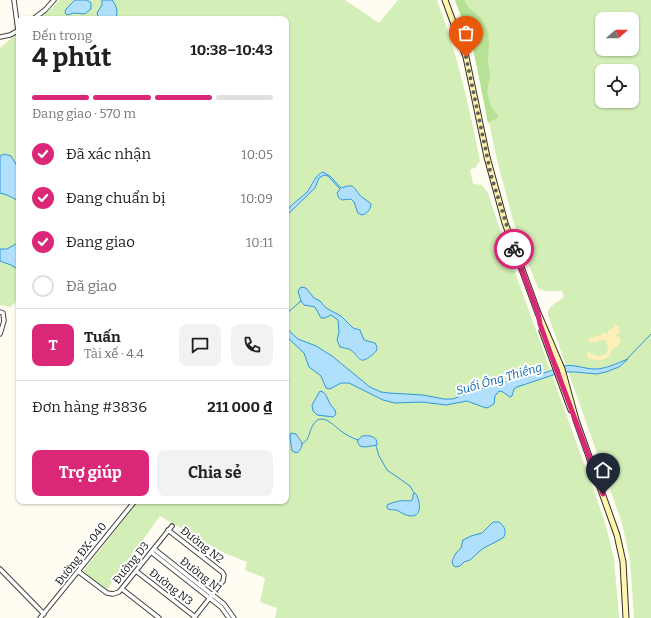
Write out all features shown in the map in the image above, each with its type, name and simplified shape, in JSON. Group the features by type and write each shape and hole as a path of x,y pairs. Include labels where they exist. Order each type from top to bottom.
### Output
{"street":[{"path":"14,0 17,16"},
{"path":"37,16 54,0"},
{"path":"445,0 467,61 487,157 510,237 561,374 570,407 619,541 623,562 626,618"},
{"path":"0,37 10,35 16,32"},
{"path":"0,312 3,313 4,317 0,334"},
{"name":"Đường ĐX-040","path":"40,618 79,572 133,504"},
{"name":"Đường D3","path":"79,572 108,593 115,594 122,589 172,526"},
{"name":"Đường N2","path":"168,530 224,575 223,580 211,596"},
{"name":"Đường N1","path":"152,550 211,596 224,604 234,618"},
{"path":"0,569 44,614"},
{"name":"Đường N3","path":"136,571 195,617"},
{"path":"122,589 159,618"},
{"path":"195,617 211,596"},
{"name":"Đường N1","path":"211,596 229,618"}],"green space":[{"path":"59,0 345,0 379,23 398,0 437,0 451,40 462,80 480,161 476,167 470,170 473,184 482,185 488,193 504,242 604,519 614,558 619,618 275,618 277,608 260,602 265,578 245,570 247,562 222,552 160,516 106,591 82,573 136,504 289,504 289,16 41,16 51,9"},
{"path":"455,0 651,0 651,618 634,618 630,560 622,523 548,315 551,306 564,297 562,291 545,291 538,288 513,220 498,164 473,48"},
{"path":"455,0 464,0 468,7 481,18 488,31 488,62 490,75 487,92 491,106 499,117 488,123 473,48"},
{"path":"16,35 16,302 10,307 0,305 0,48"}],"sand":[{"path":"614,324 619,327 620,332 617,333 616,336 620,338 621,342 611,350 610,356 605,359 596,360 588,358 588,352 598,356 602,356 607,353 608,346 606,341 603,339 597,342 589,342 588,340 591,337 594,338 596,335 600,336 603,333 608,334 608,331 613,328"}],"water":[{"path":"75,0 87,0 91,3 91,9 85,14 74,13 67,15 65,13 66,9"},
{"path":"102,0 112,0 117,9 117,16 98,16 97,13 102,5"},
{"path":"4,154 11,156 16,164 16,200 0,193 0,156"},
{"path":"323,172 330,176 341,188 352,186 371,204 366,214 362,215 358,213 354,202 351,199 342,200 339,198 337,193 340,189 328,176 324,175 319,178 315,188 289,213 289,208 307,192 320,173"},
{"path":"16,244 16,268 0,261 0,249 7,249"},
{"path":"301,287 306,288 314,298 320,301 326,308 341,316 353,328 360,330 364,340 375,343 377,347 376,352 364,360 361,360 353,351 340,347 337,340 339,332 338,320 331,315 321,318 315,307 304,305 298,291"},
{"path":"289,331 298,339 316,346 332,356 370,387 381,392 423,395 444,399 453,399 477,389 498,385 519,376 537,371 538,373 544,373 568,366 599,369 612,366 628,359 619,367 597,374 562,372 517,387 514,389 512,396 510,397 499,391 495,396 494,404 486,408 467,401 446,405 422,402 395,403 383,400 349,383 341,383 330,389 326,388 321,376 309,367 304,353 289,339"},
{"path":"320,391 326,395 330,404 335,410 336,414 333,417 317,415 313,411 312,405"},
{"path":"291,433 296,434 302,443 300,450 297,453 292,451 290,437"},
{"path":"362,436 370,436 375,438 377,445 365,447 360,446 357,441"},
{"path":"415,493 419,503 419,510 415,516 407,515 387,508 387,505 393,503 411,501 413,494"},
{"path":"493,522 499,522 503,525 505,532 503,538 482,549 470,560 464,562 460,566 455,567 452,561 456,553 461,548 463,540 482,533"}],"waterway":[{"path":"289,311 301,301"},
{"name":"Suối Ông Thiềng","path":"626,360 651,334"},
{"path":"302,444 308,437 313,425 320,419 327,420 345,434 358,440"},
{"path":"376,446 379,456 387,470 410,486 414,493"}],"way so far":[{"path":"466,57 491,175 514,249"}],"route":[{"path":"514,249 538,313 540,324 572,414 576,420 603,494"}]}
